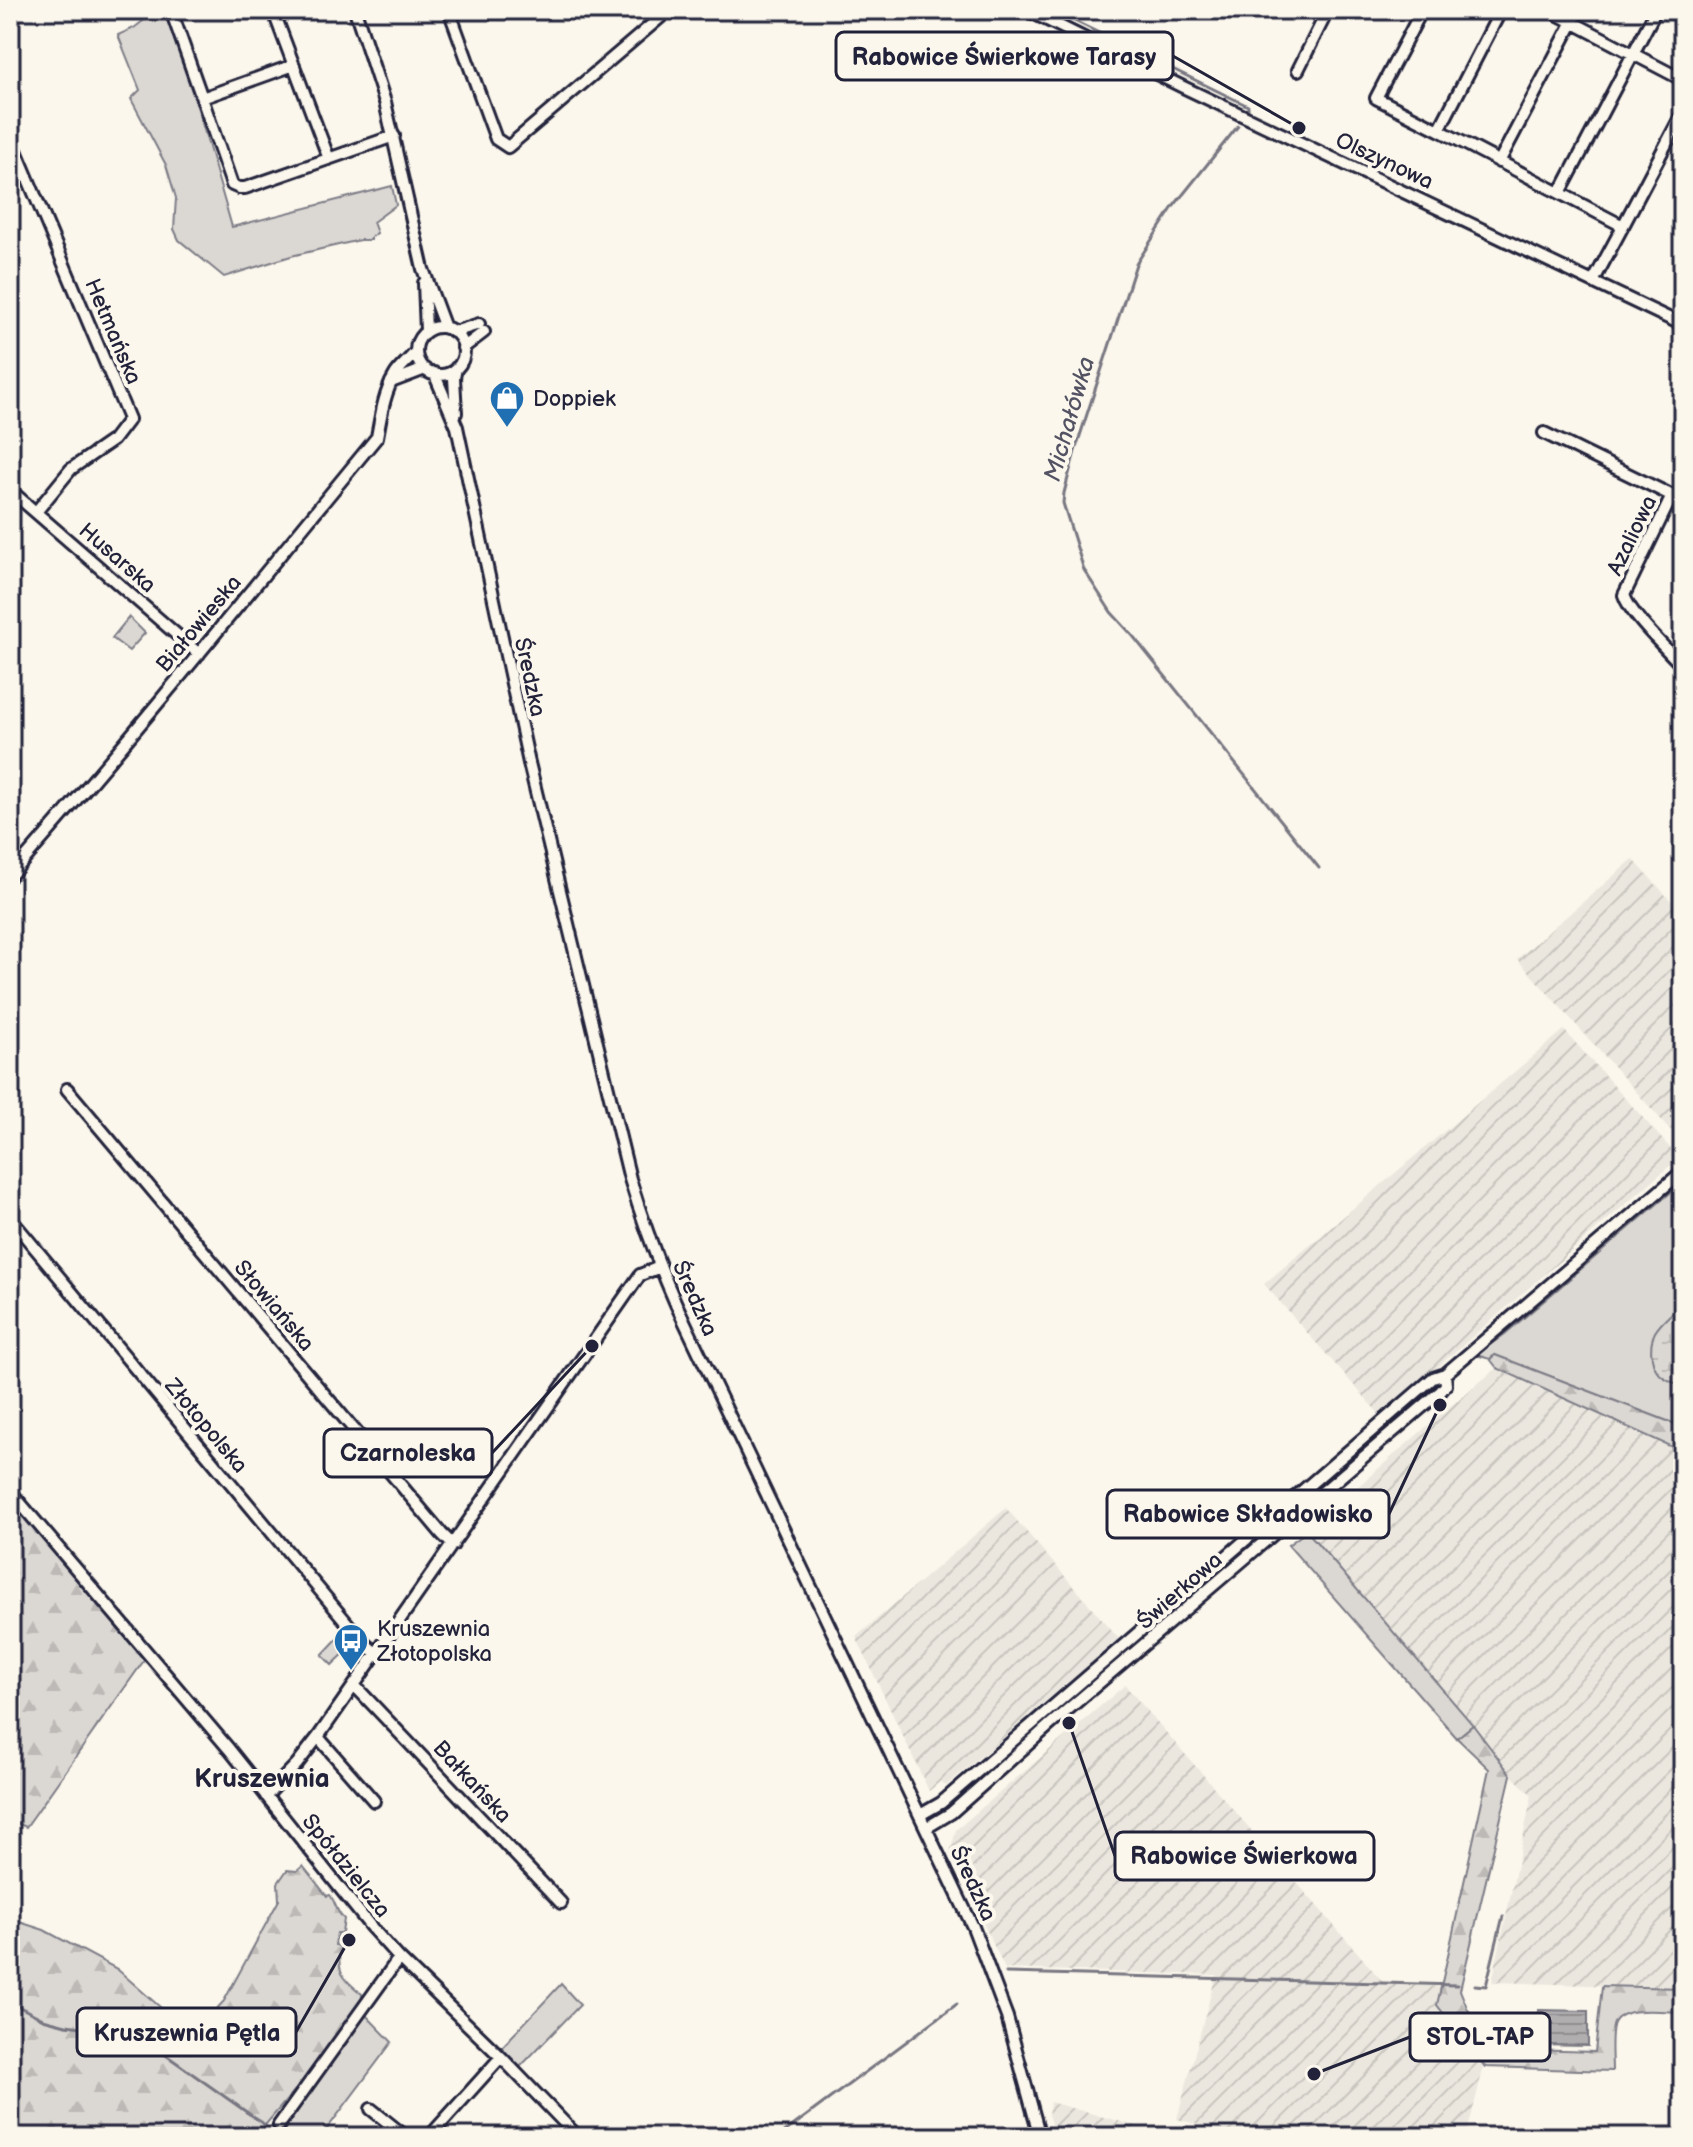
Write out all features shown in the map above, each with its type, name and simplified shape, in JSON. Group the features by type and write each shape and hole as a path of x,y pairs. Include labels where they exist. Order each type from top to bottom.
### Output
{"street":[{"path":"174,10 173,16 232,185 245,188 394,136"},
{"path":"273,10 329,159"},
{"path":"355,10 394,136 423,269 426,331"},
{"path":"449,10 496,139 508,147 669,10"},
{"name":"Olszynowa","path":"1027,10 1683,325"},
{"path":"1298,70 1328,10"},
{"path":"1422,10 1376,98 1623,226"},
{"path":"1439,130 1501,10"},
{"path":"1549,10 1683,80"},
{"path":"1499,162 1579,10"},
{"path":"1560,193 1656,10"},
{"path":"202,98 294,65"},
{"path":"1593,282 1683,112"},
{"name":"Hetmańska","path":"10,136 129,419 113,440 71,469 36,512"},
{"path":"391,382 429,371 446,374 456,368 463,357 461,339 450,330 423,269"},
{"path":"429,371 419,361 416,351 426,331 435,327 450,330 481,328 463,348"},
{"name":"Białowieska","path":"10,876 199,654 377,437 391,382 396,371 411,360 416,351"},
{"name":"Średzka","path":"456,368 457,427 529,763 630,1179 660,1267 973,1927 1011,2028 1040,2137"},
{"name":"Średzka","path":"429,371 441,386 457,427"},
{"path":"1544,433 1678,498"},
{"name":"Husarska","path":"10,490 199,654"},
{"name":"Azaliowa","path":"1678,498 1624,595 1634,612 1683,667"},
{"name":"Słowiańska","path":"67,1089 453,1545"},
{"name":"Świerkowa","path":"920,1815 964,1784 1433,1378 1445,1374 1683,1171"},
{"name":"Złotopolska","path":"10,1218 366,1646 377,1654"},
{"path":"266,1796 297,1764 355,1686 640,1275 660,1267"},
{"name":"Świerkowa","path":"926,1828 951,1813 1441,1391 1446,1385 1445,1374"},
{"name":"Spółdzielcza","path":"10,1491 266,1796 371,1927 578,2137"},
{"name":"Bałkańska","path":"355,1686 561,1903"},
{"path":"318,1737 374,1801"},
{"path":"279,2125 399,1958"},
{"path":"429,2137 501,2057"},
{"path":"371,2109 406,2137"}],"shaded area":[{"path":"1633,859 1683,914 1683,1144 1517,959"},
{"path":"1564,1030 1679,1158 1381,1416 1264,1284"},
{"path":"1497,1368 1683,1452 1683,1988 1492,1982 1532,1795 1511,1775 1473,1725 1307,1531"},
{"path":"1006,1508 1119,1639 946,1786 941,1781 929,1791 856,1637"},
{"path":"1125,1685 1384,1983 1441,1987 1436,2005 1484,2066 1466,2137 1241,2137 1177,2119 1216,1975 1005,1969 950,1853 956,1830"},
{"path":"1538,2010 1588,2011 1588,2046 1537,2045"},
{"path":"1050,2102 1175,2137 1055,2137 1048,2114"}],"green space":[{"path":"157,10 165,10 232,227 392,186 396,205 373,222 377,233 371,240 291,256 224,277 179,240 174,229 176,198 166,165 131,99 140,90 118,35 134,28"},
{"path":"129,617 145,633 129,651 112,638"},
{"path":"1683,1182 1683,1427 1495,1355 1490,1359 1476,1355 1505,1334"},
{"path":"1681,1304 1683,1381 1677,1384 1658,1372 1651,1348 1658,1328"},
{"path":"1495,1355 1683,1427 1683,1452 1497,1368 1490,1359"},
{"path":"10,1499 145,1659 26,1827 10,1820"},
{"path":"1307,1531 1473,1725 1457,1738 1288,1545"},
{"path":"338,1638 349,1649 332,1665 322,1655"},
{"path":"1473,1725 1511,1775 1460,1990 1468,2010 1516,2059 1529,2060 1530,2050 1595,2052 1602,1986 1683,1988 1683,2012 1633,2012 1617,2019 1613,2026 1612,2071 1485,2067 1437,2005 1489,1769 1457,1738"},
{"path":"303,1866 327,1896 330,1895 344,1919 342,1933 337,1933 335,1945 340,1946 342,1974 362,1994 361,2010 255,2137 10,2137 10,1914 13,1920 44,1930 117,1969 169,2015 200,2027 224,2001 279,1900 278,1883 287,1870 297,1871"},
{"path":"561,1984 580,2005 520,2067 501,2048"},
{"path":"361,2010 392,2042 321,2137 275,2137 302,2102 311,2079"}],"waterway":[{"name":"Michałówka","path":"1052,10 1248,106 1248,111"},
{"name":"Michałówka","path":"1238,126 1173,207 1136,264 1075,451 1063,503 1084,570 1111,612 1319,868"},
{"path":"1475,1985 1486,1986 1503,1916"},
{"path":"1006,1973 1457,1985"},
{"path":"10,2002 43,2019 66,2025 136,2034 265,2125"},
{"path":"778,2137 957,2004"},
{"path":"278,2135 282,2137"}],"place":[{"name":"Rabowice Świerkowe Tarasy","path":"1299,128"},
{"name":"Doppiek","path":"507,429"},
{"name":"Czarnoleska","path":"592,1346"},
{"name":"Rabowice Składowisko","path":"1440,1405"},
{"name":"Kruszewnia Złotopolska","path":"351,1672"},
{"name":"Rabowice Świerkowa","path":"1069,1723"},
{"name":"Kruszewnia Pętla","path":"349,1940"},
{"name":"STOL-TAP","path":"1314,2074"}],"district":[{"name":"Kruszewnia","path":"262,1778"}]}
